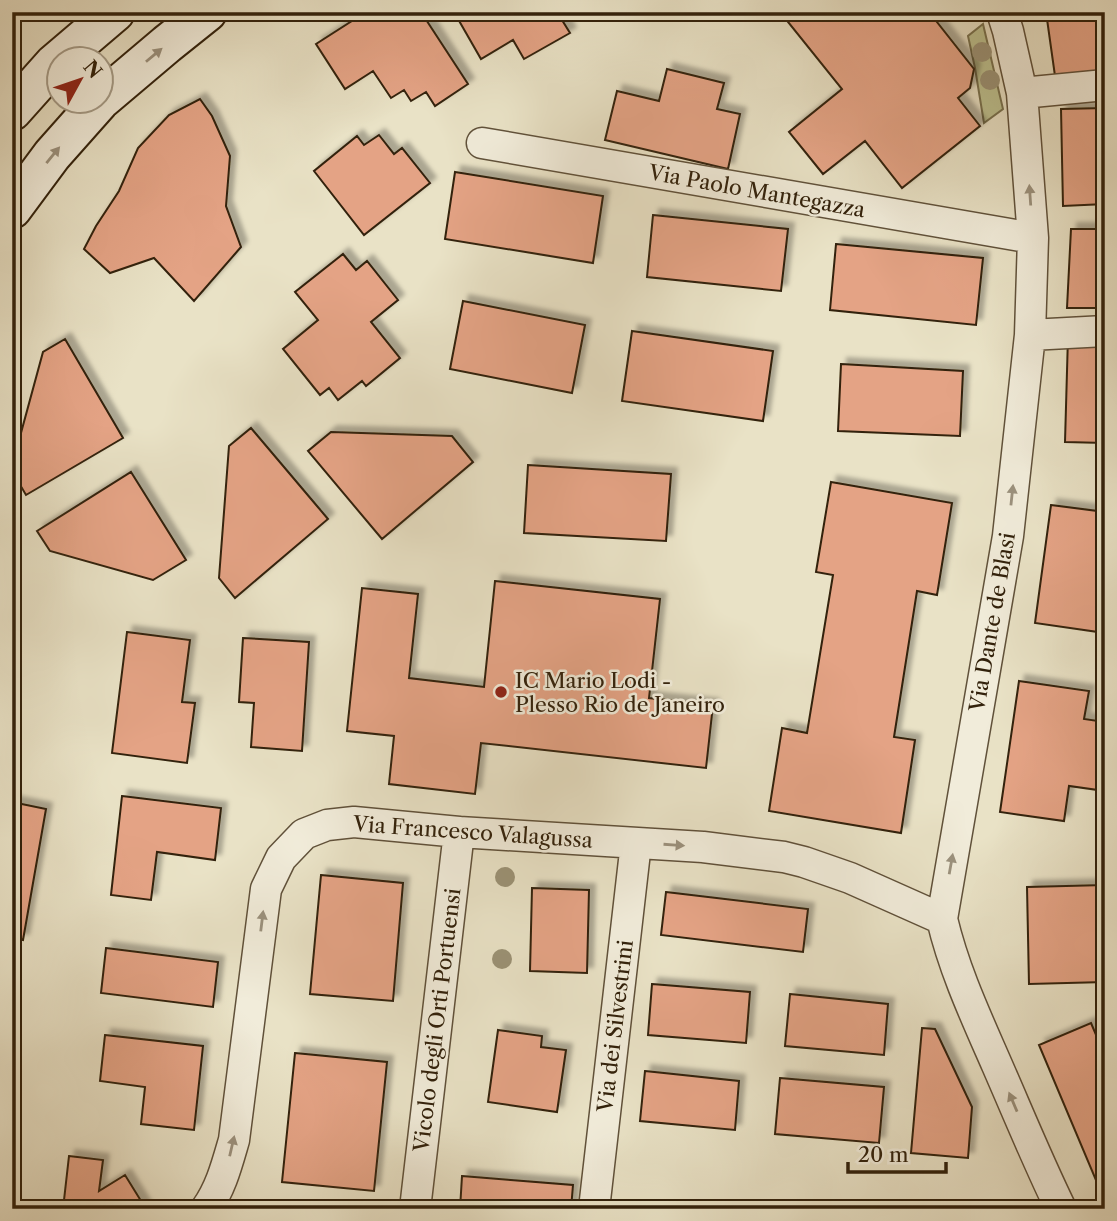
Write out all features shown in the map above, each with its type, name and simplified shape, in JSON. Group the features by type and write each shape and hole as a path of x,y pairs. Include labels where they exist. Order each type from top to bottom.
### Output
{"street":[{"path":"12,111 54,64 115,12"},
{"path":"116,87 208,12"},
{"name":"Via Dante de Blasi","path":"1002,12 1022,93 1033,238 1030,335 1008,536 942,919 970,1003 1061,1209"},
{"path":"1022,93 1105,85"},
{"path":"12,209 52,155 86,116"},
{"name":"Via Paolo Mantegazza","path":"482,143 1033,238"},
{"path":"1030,335 1105,331"},
{"name":"Via Francesco Valagussa","path":"206,1209 215,1197 234,1140 266,889 281,859 304,834 327,825 354,822 751,853 804,862 850,878 942,919"},
{"name":"Vicolo degli Orti Portuensi","path":"415,1209 459,832"},
{"name":"Via dei Silvestrini","path":"594,1209 636,843"}],"green space":[{"path":"983,24 1003,109 984,123 968,36"}],"building":[{"path":"366,12 421,12 468,84 435,106 426,92 411,101 404,90 391,98 373,71 345,89 316,44"},
{"path":"454,12 557,12 570,33 524,59 513,40 481,59"},
{"path":"780,12 929,12 974,69 970,88 958,98 980,126 902,188 865,141 823,174 789,132 842,89"},
{"path":"1046,12 1105,12 1105,73 1055,76"},
{"path":"667,69 724,83 717,109 740,114 728,169 605,140 617,91 659,101"},
{"path":"200,99 212,116 230,156 226,206 241,247 194,301 154,258 110,273 84,249 119,191 138,148 169,115"},
{"path":"1105,108 1105,204 1063,206 1061,109"},
{"path":"379,135 394,154 402,148 430,183 364,235 314,171 357,136 364,145"},
{"path":"455,172 603,196 593,263 445,239"},
{"path":"653,215 788,229 781,291 647,277"},
{"path":"1071,229 1105,229 1105,308 1067,308"},
{"path":"836,244 983,258 976,325 830,310"},
{"path":"343,254 356,270 367,261 398,300 371,322 400,358 366,386 362,381 338,400 329,388 320,395 283,349 318,320 295,292"},
{"path":"463,301 585,325 572,393 450,369"},
{"path":"632,331 773,351 763,421 622,401"},
{"path":"1068,336 1105,337 1105,443 1065,442"},
{"path":"65,339 123,438 26,495 12,471 12,466 43,352"},
{"path":"841,364 963,371 960,436 838,431"},
{"path":"251,428 328,519 235,598 219,578 229,446"},
{"path":"331,432 452,436 473,462 382,539 308,451"},
{"path":"528,465 671,474 666,541 524,533"},
{"path":"131,472 186,560 153,580 50,551 37,531"},
{"path":"831,482 952,503 937,595 917,591 894,737 915,740 901,833 769,811 782,728 807,733 833,575 816,572"},
{"path":"1051,505 1105,512 1105,633 1035,623"},
{"name":"IC Mario Lodi - Plesso Rio de Janeiro","path":"495,581 660,599 649,698 713,705 706,768 481,743 475,794 389,784 394,736 347,731 362,588 418,594 409,678 484,687"},
{"path":"127,632 190,640 182,702 195,703 187,763 112,753"},
{"path":"243,638 309,642 302,751 251,747 254,703 239,702"},
{"path":"1019,681 1089,691 1084,719 1105,722 1105,791 1069,786 1064,821 1000,812"},
{"path":"122,796 221,808 215,860 157,852 151,900 111,895"},
{"path":"12,802 46,809 23,940 12,938"},
{"path":"321,875 403,883 393,1001 310,994"},
{"path":"1105,885 1105,982 1029,984 1027,887"},
{"path":"532,888 589,890 587,973 530,971"},
{"path":"666,892 808,909 803,952 661,935"},
{"path":"106,948 218,962 213,1007 101,993"},
{"path":"652,984 750,992 746,1043 648,1035"},
{"path":"790,994 888,1004 884,1055 785,1046"},
{"path":"1091,1023 1099,1042 1105,1039 1105,1191 1098,1185 1039,1045"},
{"path":"922,1028 935,1029 972,1107 968,1158 911,1153"},
{"path":"498,1030 542,1036 541,1047 566,1050 557,1112 488,1102"},
{"path":"105,1035 203,1046 194,1130 141,1124 145,1087 100,1081"},
{"path":"295,1053 387,1062 374,1191 282,1182"},
{"path":"645,1071 739,1081 735,1130 640,1121"},
{"path":"780,1078 884,1087 879,1143 775,1134"},
{"path":"69,1156 103,1160 99,1191 125,1175 146,1209 63,1209"},
{"path":"462,1176 573,1185 571,1209 460,1209"}],"place":[{"name":"IC Mario Lodi - Plesso Rio de Janeiro","path":"501,692"}]}
